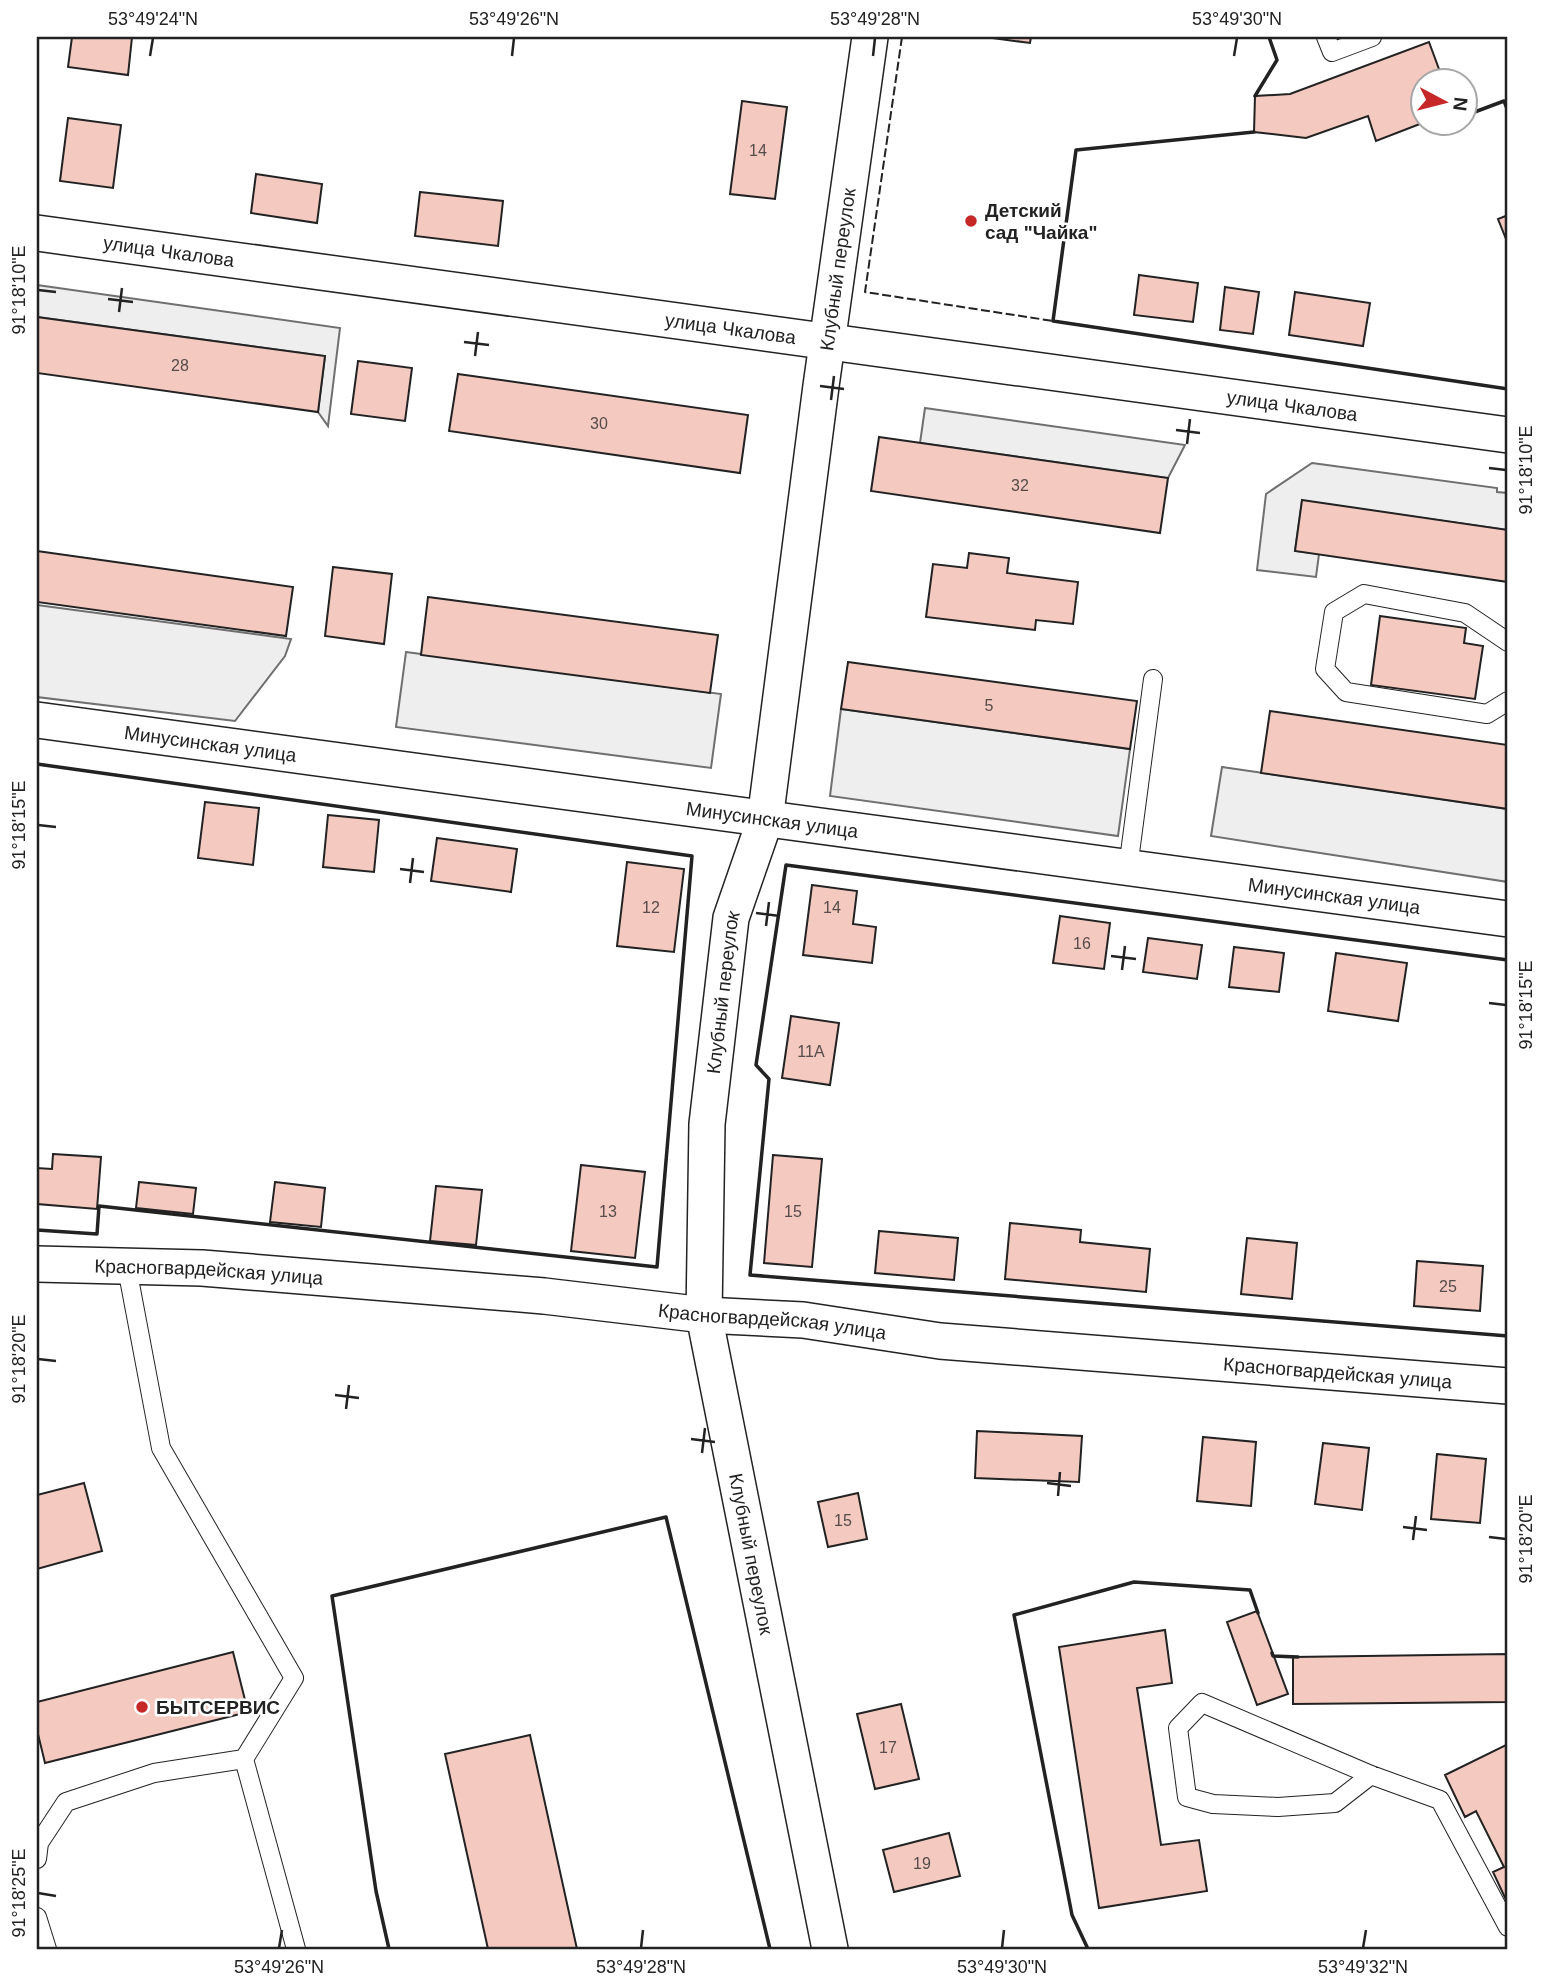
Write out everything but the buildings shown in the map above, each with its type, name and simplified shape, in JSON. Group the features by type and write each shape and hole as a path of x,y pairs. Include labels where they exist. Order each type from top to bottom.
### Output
{"street":[{"name":"Клубный переулок","path":"830,1949 704,1315 707,1124 731,918 765,820 870,37"},
{"name":"улица Чкалова","path":"37,233 1508,435"},
{"name":"Минусинская улица","path":"37,720 1508,919"},
{"name":"Красногвардейская улица","path":"37,1264 202,1268 517,1293 704,1315 803,1320 954,1342 1508,1386"}],"lane":[{"path":"1326,37 1332,52 1372,37"},
{"path":"1508,642 1465,613 1364,594 1334,612 1325,669 1346,692 1487,714 1508,701"},
{"path":"1128,868 1153,679"},
{"path":"127,1268 161,1448 294,1678 244,1759 296,1949"},
{"path":"1371,1775 1335,1803 1278,1807 1213,1804 1187,1797 1178,1728 1202,1703 1371,1775 1440,1800 1508,1927"},
{"path":"37,1858 39,1843 66,1802 154,1773 244,1759"},
{"path":"37,1917 47,1949"}],"shaded area":[{"path":"37,285 340,328 328,426 318,412 325,356 37,317"},
{"path":"925,408 1185,445 1168,478 920,443"},
{"path":"1312,463 1497,488 1497,492 1508,493 1508,530 1302,501 1295,551 1319,554 1316,577 1257,570 1266,494"},
{"path":"37,605 291,639 285,656 235,721 37,697"},
{"path":"406,652 721,694 711,768 396,727"},
{"path":"841,709 1130,749 1118,836 830,796"},
{"path":"1222,767 1508,809 1508,882 1211,836"}],"fence":[{"path":"902,37 865,292 1053,321"}],"wall":[{"path":"1255,96 1277,60 1269,37"},
{"path":"1478,111 1504,101 1508,111"},
{"path":"1254,132 1076,150 1053,321 1508,389"},
{"path":"37,764 692,856 657,1267 99,1206 97,1234 37,1230"},
{"path":"1508,960 786,865 756,1065 769,1079 750,1275 1508,1336"},
{"path":"389,1949 376,1891 332,1596 666,1517 770,1949"},
{"path":"1088,1949 1072,1915 1014,1615 1134,1582 1250,1590 1258,1613"},
{"path":"1272,1653 1273,1656 1298,1657"}],"place":[{"name":"Детский сад \"Чайка\"","path":"971,221"},
{"name":"БЫТСЕРВИС","path":"142,1707"}]}
